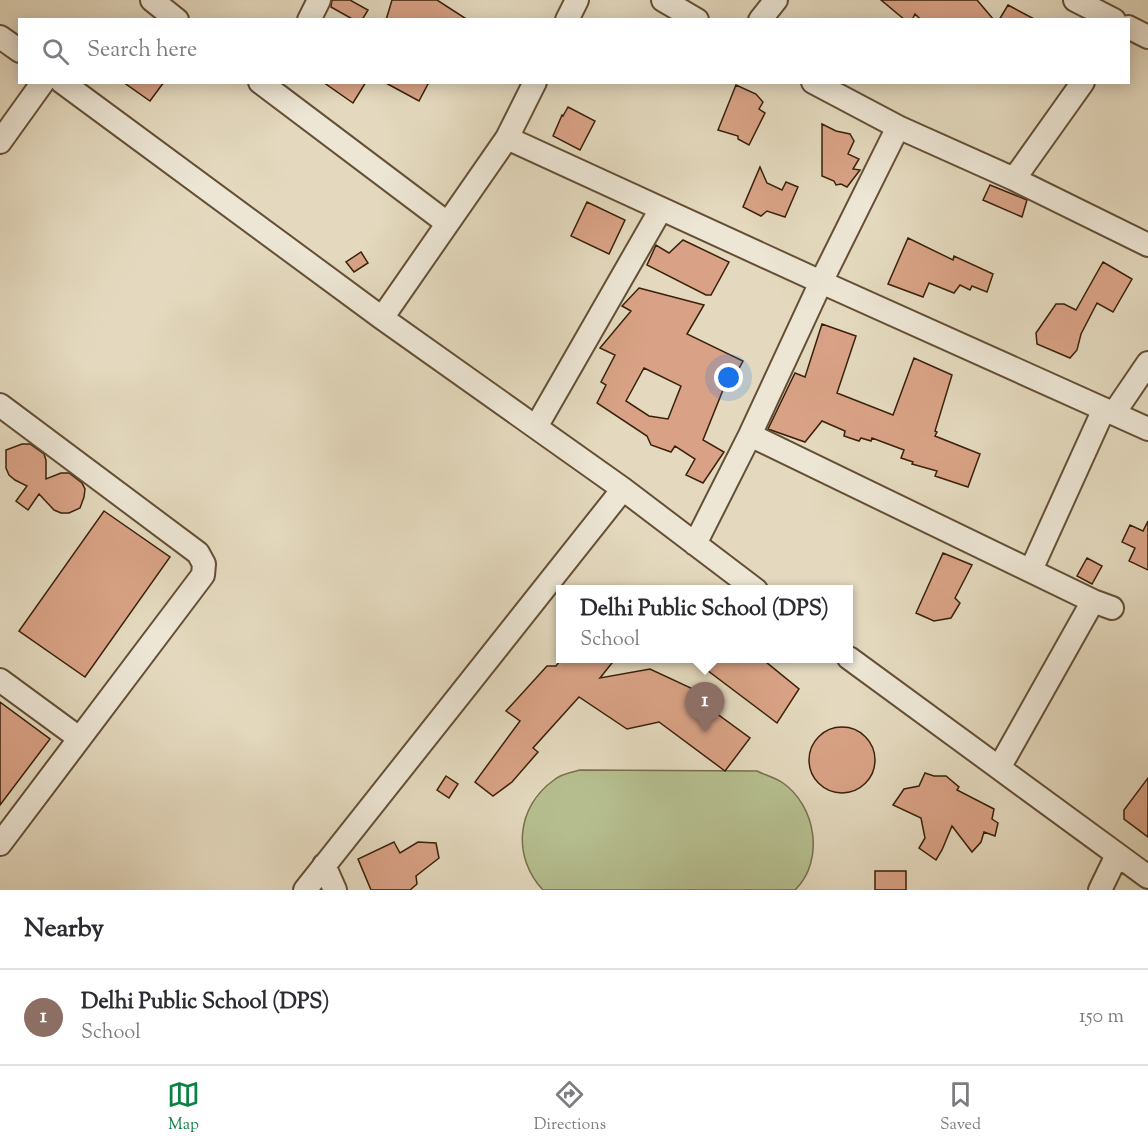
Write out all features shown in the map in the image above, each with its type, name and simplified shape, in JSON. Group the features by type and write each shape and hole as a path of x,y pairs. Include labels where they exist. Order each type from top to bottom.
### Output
{"street":[{"path":"152,0 174,18"},
{"path":"310,18 319,0"},
{"path":"568,18 577,0"},
{"path":"663,0 694,18"},
{"path":"762,18 776,0"},
{"path":"1075,0 1110,18"},
{"path":"1130,28 1148,37"},
{"path":"0,37 18,50"},
{"path":"0,141 42,84"},
{"path":"65,84 382,318 624,489 749,585"},
{"path":"382,318 507,138 534,84"},
{"path":"817,84 898,127 1014,179 1148,245"},
{"path":"1014,179 1082,84"},
{"path":"268,85 447,223"},
{"path":"695,544 898,127"},
{"path":"507,138 1148,429"},
{"path":"536,427 661,209"},
{"path":"1031,570 1109,411 1148,363"},
{"path":"0,405 198,553 204,564 203,575 0,844"},
{"path":"750,435 1103,605 999,768"},
{"path":"305,890 624,489"},
{"path":"853,661 1148,877"},
{"path":"0,680 79,738"},
{"path":"1100,890 1117,855"},
{"path":"324,865 335,890"}],"green space":[{"path":"580,770 757,771 777,780 794,793 809,819 813,834 813,849 804,878 795,890 543,890 526,863 523,833 526,818 541,791 559,776"}],"building":[{"path":"332,0 350,0 368,10 363,18 350,18 331,7"},
{"path":"392,0 437,0 465,18 387,18"},
{"path":"881,0 977,0 992,18 919,18 915,14 913,18 903,18"},
{"path":"1008,5 1032,18 1000,18"},
{"path":"126,84 163,84 150,101"},
{"path":"326,84 365,84 353,103"},
{"path":"388,84 428,84 419,101"},
{"path":"736,85 756,94 763,102 759,109 765,113 749,145 738,139 738,136 718,130"},
{"path":"568,107 595,121 580,150 553,136"},
{"path":"822,124 836,131 850,134 854,141 848,154 859,159 853,169 860,170 847,187 841,184 836,185 834,181 822,176"},
{"path":"760,167 767,183 782,190 786,182 798,187 785,217 767,211 761,216 743,207"},
{"path":"990,185 1027,200 1022,217 983,200"},
{"path":"587,202 625,220 609,254 571,236"},
{"path":"908,238 953,260 954,256 993,274 987,292 972,286 970,290 960,285 954,293 929,283 923,297 888,284"},
{"path":"683,240 729,262 711,295 706,295 647,265 656,245 669,253"},
{"path":"361,252 368,263 354,272 346,262"},
{"path":"1103,262 1132,279 1113,312 1097,303 1081,334 1077,350 1070,358 1037,344 1036,333 1056,304 1064,304 1076,310"},
{"path":"639,288 704,305 687,334 743,361 727,391 723,390 703,440 724,452 703,483 686,475 695,459 675,446 671,452 651,445 647,436 597,403 606,385 601,382 615,355 600,348 631,311 622,306","holes":["644,368 681,386 668,419 649,416 626,401"]},
{"path":"822,324 856,336 837,393 893,415 914,358 952,375 935,436 980,454 968,487 935,476 937,471 912,464 913,462 901,458 904,450 872,438 871,441 861,438 859,441 844,436 845,431 822,421 805,442 768,429 795,373 805,377"},
{"path":"22,444 30,444 44,454 46,479 61,473 69,473 82,483 85,489 80,508 69,513 61,513 54,510 39,494 28,510 16,501 27,486 9,475 6,468 6,450"},
{"path":"104,511 170,557 85,677 19,631"},
{"path":"1148,521 1148,570 1129,561 1135,548 1122,542 1130,525 1143,531"},
{"path":"943,553 972,565 955,598 960,603 951,618 934,621 916,613"},
{"path":"1087,558 1102,566 1092,584 1077,576"},
{"path":"558,663 612,663 600,678 650,669 693,689 690,694 750,738 725,771 659,722 627,729 579,697 533,748 538,752 512,782 493,796 475,782 520,721 506,711 547,666 556,666"},
{"path":"698,663 767,663 799,689 777,723"},
{"path":"0,702 50,739 0,805"},
{"path":"835,727 849,727 861,732 870,741 875,760 873,773 866,784 849,793 835,793 823,788 814,779 809,767 809,753 814,741 823,732"},
{"path":"925,773 946,776 959,787 957,790 994,809 992,819 998,823 995,836 984,832 981,842 972,852 952,826 936,860 919,848 925,838 921,818 893,805 904,789 919,786"},
{"path":"446,776 458,784 449,798 437,790"},
{"path":"1148,778 1148,837 1124,819 1124,810"},
{"path":"394,842 400,853 418,842 436,843 439,858 416,876 417,884 410,890 371,890 358,859"},
{"path":"875,871 906,871 906,890 875,890"}],"place":[{"name":"Delhi Public School (DPS)","path":"705,732"}]}
